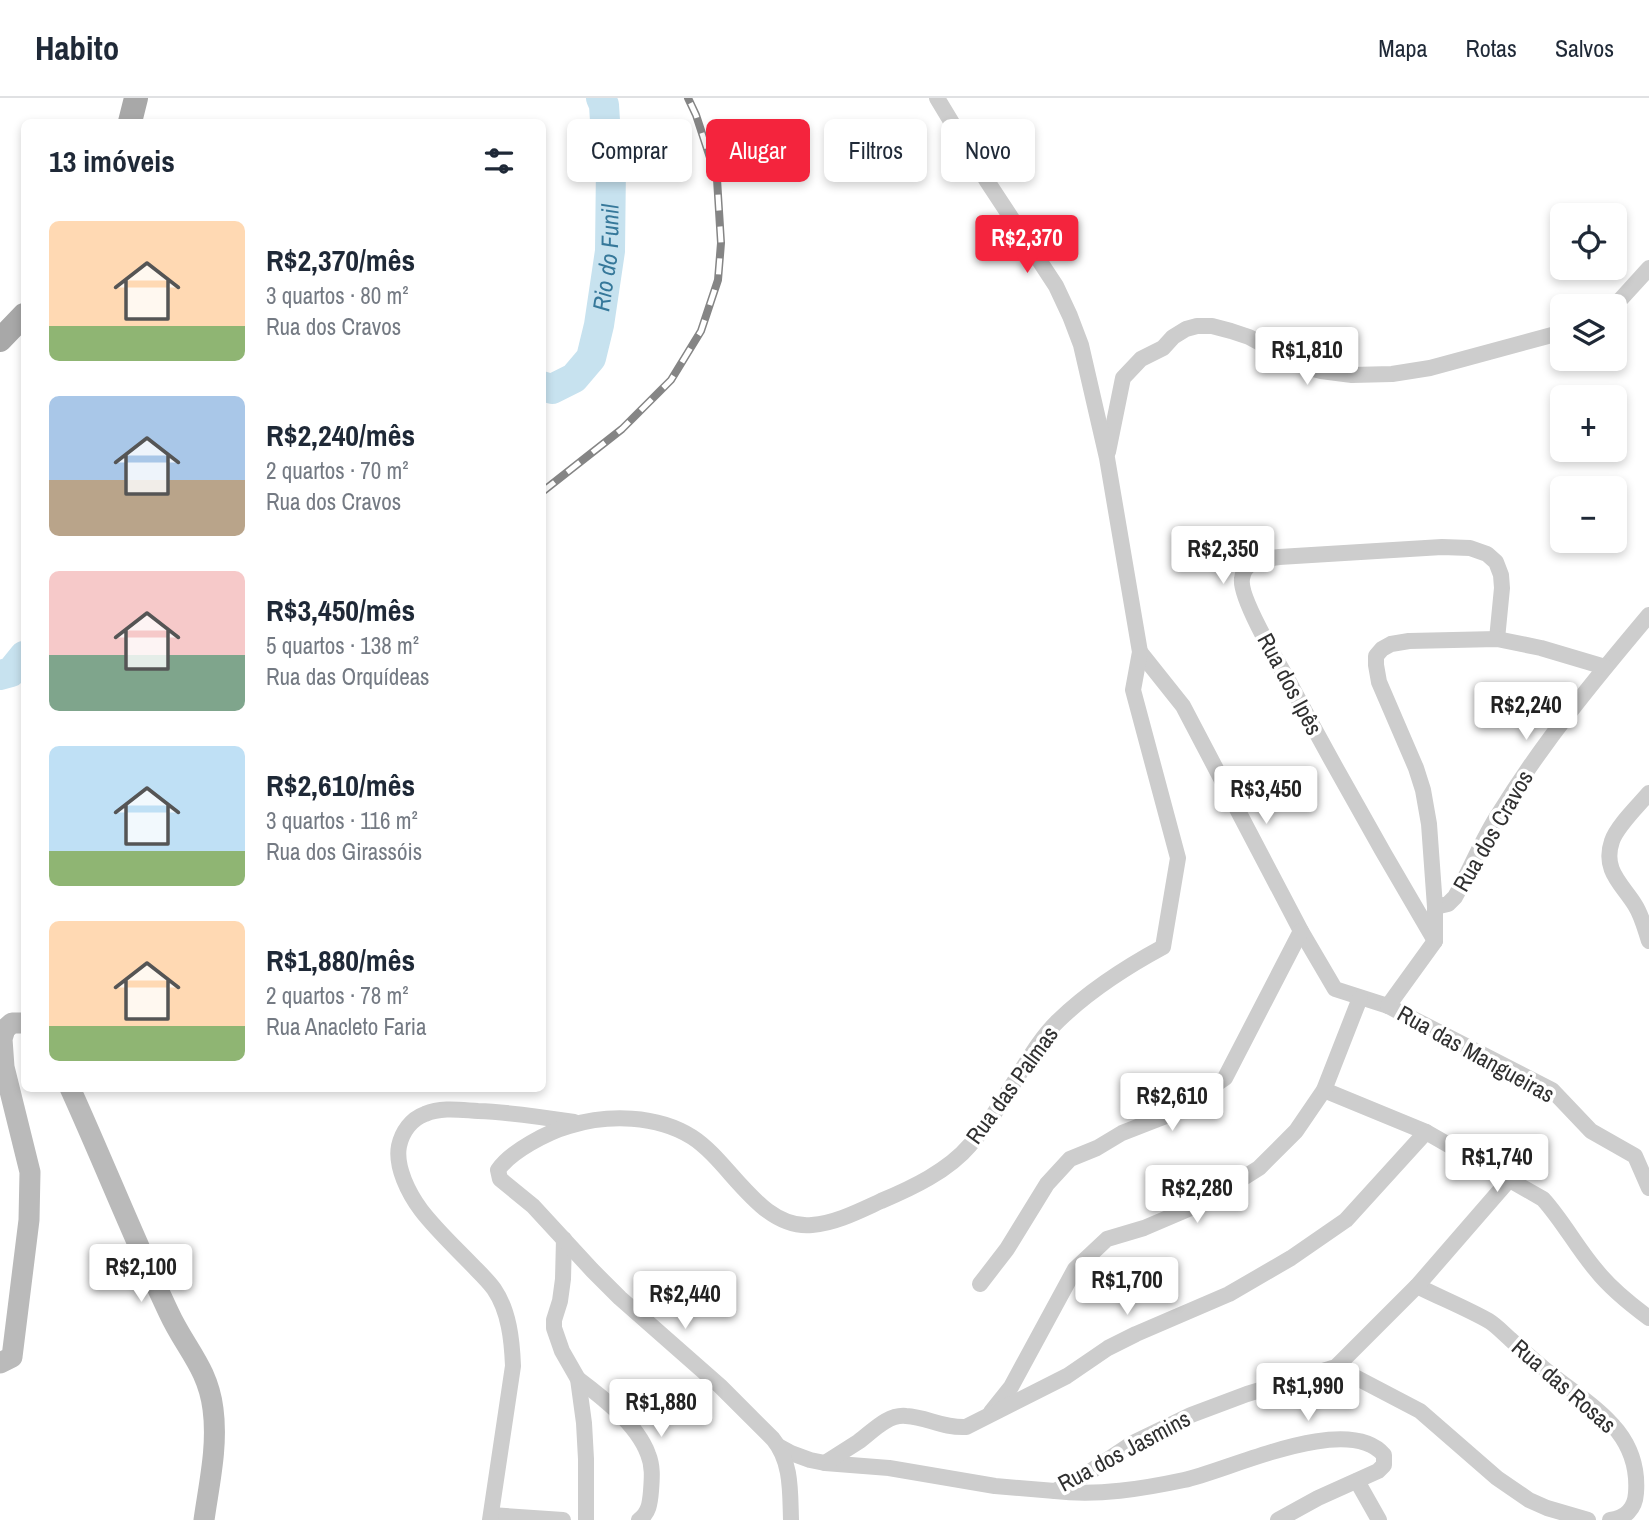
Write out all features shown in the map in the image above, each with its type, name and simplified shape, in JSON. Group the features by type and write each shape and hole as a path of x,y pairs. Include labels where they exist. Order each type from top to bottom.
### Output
{"main road":[{"path":"131,119 136,98"},
{"path":"0,340 21,318"}],"street":[{"name":"Rua das Palmas","path":"564,1239 533,1206 505,1184 498,1175 498,1170 502,1164 543,1136 580,1123 642,1119 673,1127 709,1150 766,1210 783,1221 799,1226 832,1222 892,1196 940,1171 969,1147 994,1114 1041,1040 1059,1020 1123,969 1163,947 1178,858 1133,690 1140,652 1107,458 1081,345 1056,286 937,98"},
{"path":"1625,294 1649,268"},
{"path":"1107,458 1123,379 1141,359 1163,348 1173,337 1186,330 1212,326 1231,331 1249,337 1305,367 1352,375 1392,374 1430,368 1550,336"},
{"name":"Rua dos Ipês","path":"1434,941 1360,814 1272,651 1246,599 1241,585 1242,575 1247,566 1259,560 1279,557 1442,547 1470,548 1487,554 1496,562 1500,575 1502,588 1497,639"},
{"name":"Rua dos Cravos","path":"1435,907 1448,904 1455,897 1499,812 1605,667 1649,615"},
{"path":"1388,1006 1434,941 1435,907 1429,824 1423,790 1379,682 1376,656 1391,644 1409,640 1497,639 1541,648 1605,667"},
{"name":"Rua das Mangueiras","path":"1140,652 1183,706 1301,931 1335,989 1388,1006 1552,1090 1591,1131 1635,1156 1649,1188"},
{"path":"1649,793 1618,831 1612,841 1610,857 1617,882 1636,906 1649,941"},
{"path":"980,1284 1012,1243 1047,1184 1070,1159 1097,1148 1122,1133 1176,1112 1225,1078 1301,931"},
{"path":"988,1417 1011,1387 1075,1269 1107,1239 1144,1228 1205,1202 1259,1168 1296,1131 1324,1090 1360,998"},
{"path":"0,1363 12,1357 29,1220 30,1172 4,1067 2,1039 5,1029 12,1023 21,1023"},
{"path":"1324,1090 1426,1132 1543,1199 1595,1269 1618,1294 1649,1318"},
{"path":"71,1092 141,1254 173,1321 208,1383 214,1410 214,1448 204,1520"},
{"path":"563,1520 491,1517 513,1366 512,1343 506,1315 494,1289 417,1204 405,1182 398,1150 401,1136 410,1124 422,1114 438,1110 509,1112 580,1123"},
{"path":"825,1463 897,1416 966,1427 1067,1376 1108,1348 1229,1294 1291,1258 1346,1220 1426,1132"},
{"name":"Rua dos Jasmins","path":"780,1447 810,1461 889,1468 995,1486 1055,1491 1133,1443 1191,1415 1247,1394 1336,1367 1417,1286 1508,1180"},
{"path":"564,1239 563,1279 554,1328 578,1379 584,1423 586,1520"},
{"path":"564,1239 620,1298 720,1386 780,1447 787,1469 791,1520"},
{"name":"Rua das Rosas","path":"1417,1286 1492,1323 1553,1377 1600,1411 1614,1425 1629,1448 1637,1490 1630,1512 1610,1520"},
{"path":"1336,1367 1420,1411 1473,1459 1521,1495 1546,1508 1588,1520"},
{"path":"578,1379 613,1407 637,1434 648,1452 653,1473 651,1498 648,1511 639,1520"},
{"path":"1055,1491 1108,1492 1184,1480 1292,1445 1325,1440 1363,1443 1382,1453 1385,1459 1381,1468 1278,1520"},
{"path":"1357,1481 1379,1520"}],"waterway":[{"name":"Rio do Funil","path":"546,387 552,389 574,378 591,358 599,325 610,251 611,166 601,98"},
{"name":"Rio do Funil","path":"0,675 11,672 21,660"}],"railway":[{"path":"546,489 622,429 671,380 701,331 718,280 721,243 717,179 688,98"}]}
